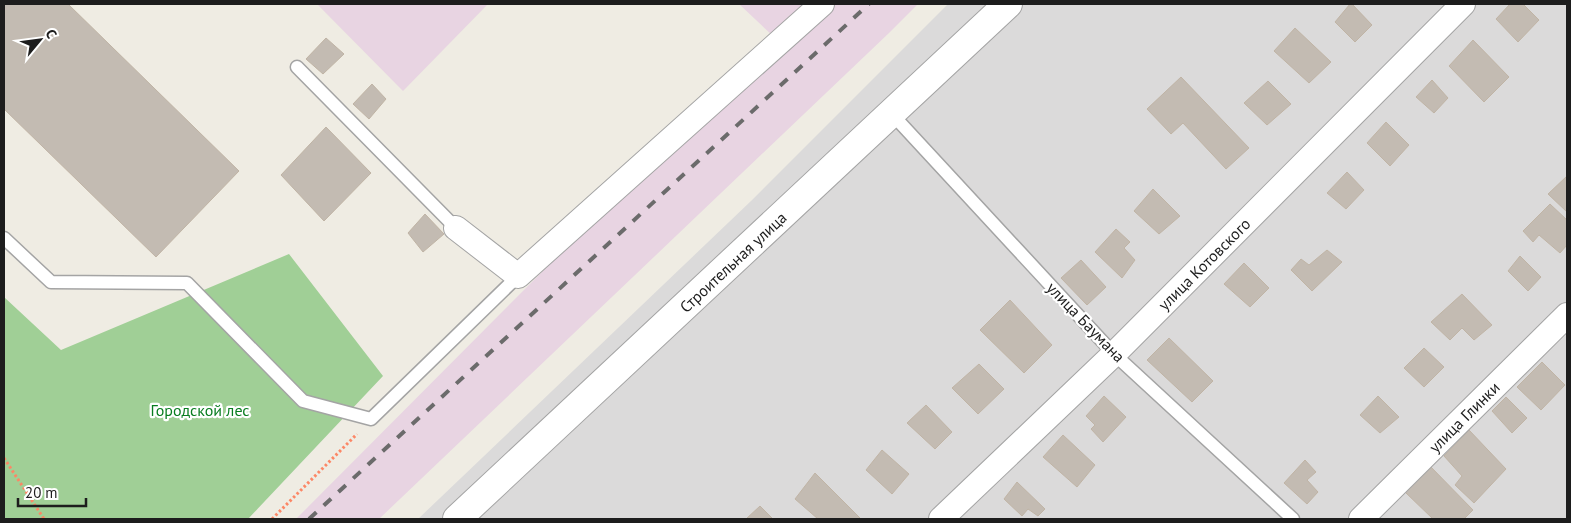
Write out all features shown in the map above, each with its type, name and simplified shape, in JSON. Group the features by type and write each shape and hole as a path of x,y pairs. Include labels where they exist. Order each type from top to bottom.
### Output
{"street":[{"path":"456,228 518,276 822,4"},
{"name":"Строительная улица","path":"457,519 1008,4"},
{"name":"улица Котовского","path":"940,519 1114,354 1463,4"},
{"name":"улица Глинки","path":"1361,519 1567,315"}],"lane":[{"path":"297,68 456,228"},
{"name":"улица Баумана","path":"892,114 1114,354 1292,519"},
{"path":"4,238 51,282 187,283 303,401 371,419 518,276"}],"path":[{"path":"272,519 371,419"},
{"path":"4,458 44,519"}],"shaded area":[{"path":"317,4 488,4 403,91"},
{"path":"739,4 918,4 379,519 296,519 775,38"},
{"path":"948,4 1567,4 1567,519 418,519 751,201"}],"green space":[{"name":"Городской лес","path":"289,254 383,376 248,519 4,519 4,297 61,350"}],"building":[{"path":"4,4 68,4 239,171 156,257 4,109"},
{"path":"1350,4 1372,25 1355,42 1335,22"},
{"path":"1510,4 1523,4 1539,20 1518,42 1496,19"},
{"path":"1295,28 1331,62 1309,83 1274,51"},
{"path":"326,38 344,54 323,74 306,59"},
{"path":"1473,40 1509,77 1484,102 1449,66"},
{"path":"1181,77 1249,148 1226,169 1183,123 1171,134 1147,109"},
{"path":"1432,80 1448,98 1434,113 1416,97"},
{"path":"1268,81 1291,104 1267,125 1244,103"},
{"path":"372,84 386,99 369,119 353,104"},
{"path":"1386,122 1409,145 1390,166 1367,143"},
{"path":"326,127 371,173 324,221 281,175"},
{"path":"1347,172 1364,190 1346,209 1327,193"},
{"path":"1567,176 1567,212 1548,194"},
{"path":"1153,189 1180,216 1159,234 1134,211"},
{"path":"1550,204 1567,220 1567,245 1560,253 1539,235 1533,242 1523,231"},
{"path":"425,214 444,234 423,252 408,233"},
{"path":"1116,229 1130,242 1124,248 1135,260 1122,278 1095,252"},
{"path":"1327,250 1342,262 1312,291 1291,270 1301,259 1309,265"},
{"path":"1520,256 1541,277 1528,291 1508,271"},
{"path":"1081,260 1106,287 1087,305 1061,278"},
{"path":"1244,263 1269,288 1250,307 1224,284"},
{"path":"1462,294 1492,325 1474,340 1462,328 1450,340 1431,322"},
{"path":"1010,300 1052,345 1024,373 980,330"},
{"path":"1169,338 1213,381 1192,402 1147,360"},
{"path":"1424,348 1444,367 1424,387 1404,368"},
{"path":"1542,362 1565,385 1541,410 1517,387"},
{"path":"979,364 1004,389 978,414 952,388"},
{"path":"1104,396 1126,417 1103,442 1091,429 1095,425 1086,416"},
{"path":"1378,396 1399,417 1380,433 1360,415"},
{"path":"1506,397 1527,418 1512,433 1492,411"},
{"path":"926,405 952,432 935,449 907,423"},
{"path":"1469,430 1506,469 1474,503 1455,485 1462,476 1444,456"},
{"path":"1063,435 1095,465 1077,487 1043,457"},
{"path":"882,450 909,474 892,494 866,470"},
{"path":"1305,460 1316,472 1307,480 1318,492 1307,504 1284,483"},
{"path":"1429,465 1473,510 1464,519 1433,519 1405,492"},
{"path":"815,473 861,519 818,519 795,499"},
{"path":"1017,482 1045,509 1038,516 1028,509 1022,516 1004,499"},
{"path":"760,506 773,519 746,519"}],"railway":[{"path":"309,519 869,4"}]}
